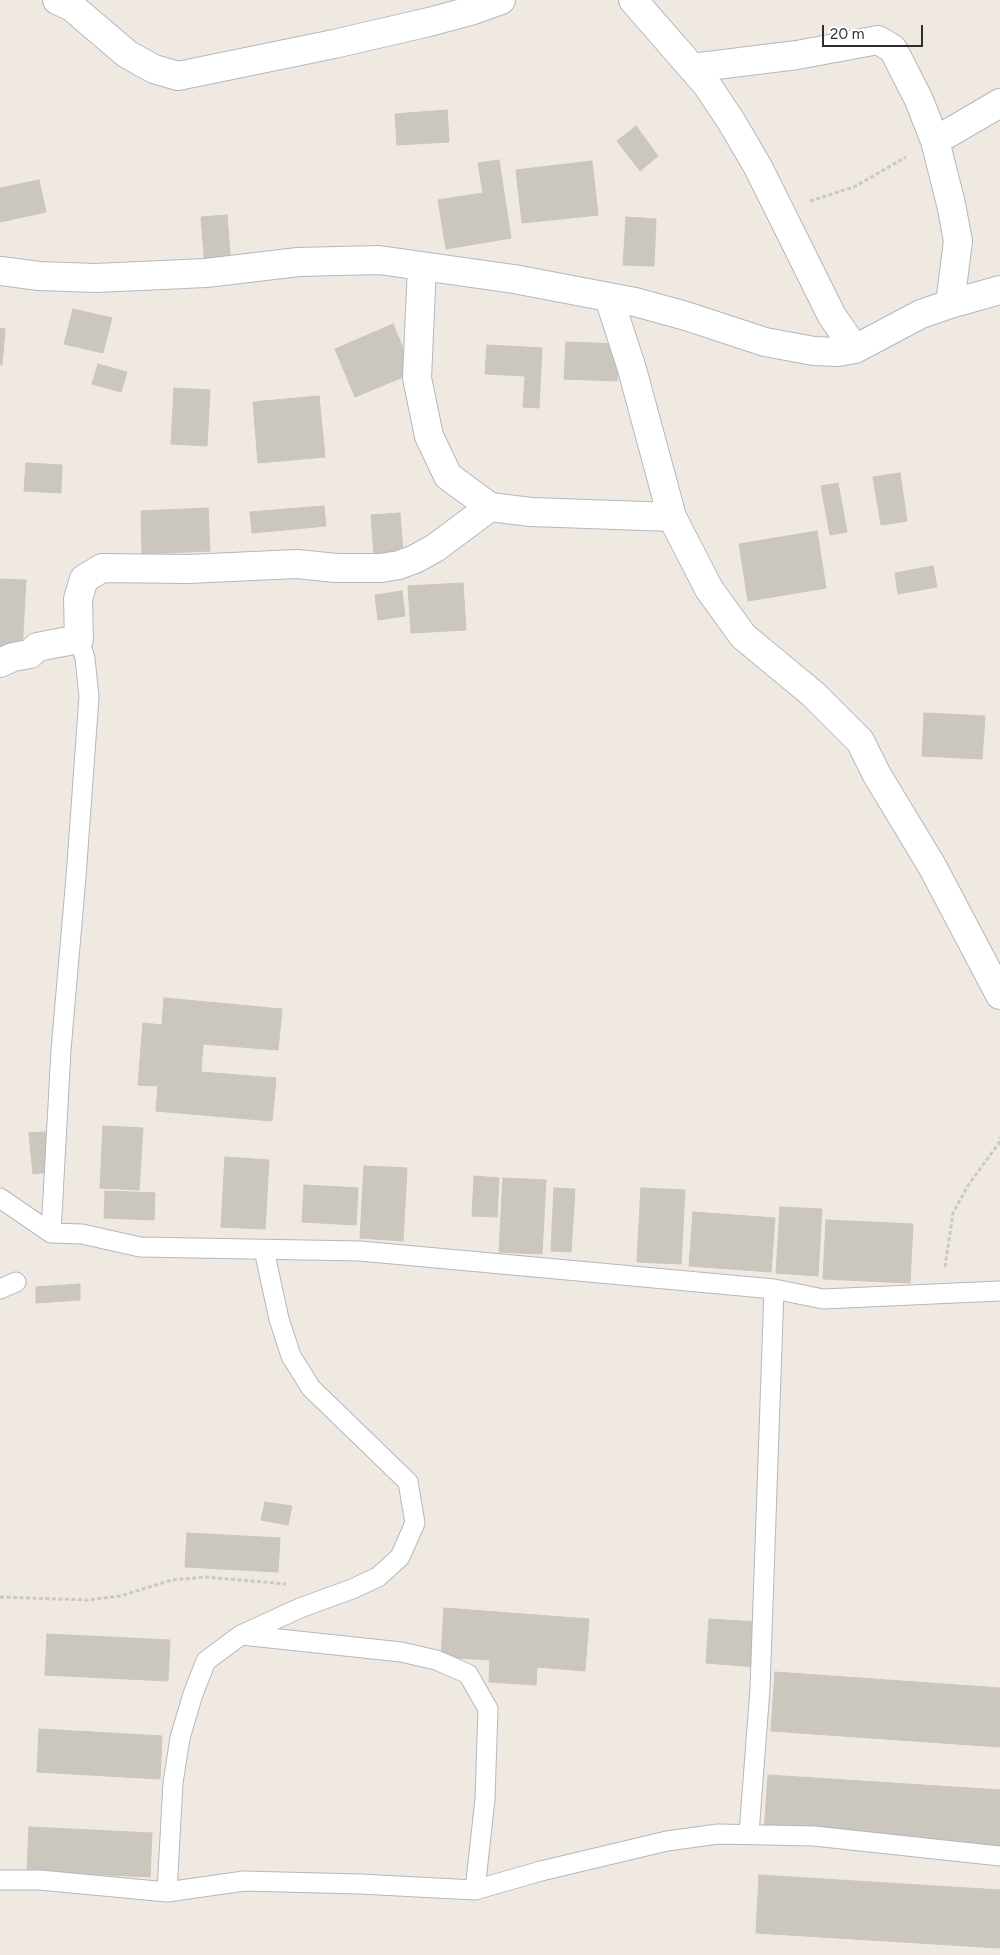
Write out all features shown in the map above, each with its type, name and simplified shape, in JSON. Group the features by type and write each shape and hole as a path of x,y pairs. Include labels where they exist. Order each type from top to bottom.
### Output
{"street":[{"path":"57,0 72,7 127,54 154,69 178,76 420,24 470,12 501,0"},
{"path":"633,0 707,85 730,121 777,205 832,316 855,349"},
{"path":"692,68 796,54 878,40 893,49 919,100 936,141 951,204 958,241 950,304"},
{"path":"936,141 1000,103"},
{"path":"0,271 39,276 96,278 206,273 298,262 379,260 514,279 634,302 686,316 765,342 814,351 838,352 855,349 921,314 1000,290"},
{"path":"422,266 417,378 429,436 448,476 490,507 532,512 672,517"},
{"path":"609,298 632,369 672,517 709,589 743,636 813,694 860,741 876,775 992,958 1000,994"},
{"path":"0,663 13,657 30,654 37,647 79,639 78,599 84,579 102,568 188,569 297,564 336,568 390,566 414,560 435,548 490,507"}],"lane":[{"path":"51,1233 61,1059 89,697 85,658 79,639"},
{"path":"0,1198 51,1233 82,1234 140,1247 360,1251 774,1289 823,1299 1000,1291"},
{"path":"167,1892 173,1783 180,1738 193,1694 206,1661 241,1635 300,1608 352,1589 378,1577 400,1557 415,1523 408,1482 312,1388 291,1356 279,1318 264,1250"},
{"path":"748,1833 760,1689 774,1289"},
{"path":"241,1635 401,1652 436,1660 468,1674 488,1709 485,1799 475,1890"},
{"path":"0,1880 40,1880 167,1892 244,1882 360,1884 475,1890 541,1870 667,1841 718,1834 748,1833 814,1836 1000,1856"}],"path":[{"path":"777,205 814,200 854,187 878,171 936,141"},
{"path":"942,1293 954,1213 969,1184 999,1143 1000,1137"},
{"path":"0,1597 88,1600 120,1596 172,1580 206,1578 288,1584"}],"building":[{"path":"447,110 449,142 397,145 395,114"},
{"path":"636,126 658,156 640,171 617,141"},
{"path":"499,160 511,238 446,249 438,200 483,193 478,163"},
{"path":"592,161 598,215 522,223 516,170"},
{"path":"39,180 46,212 0,222 0,188"},
{"path":"227,215 231,266 205,268 201,217"},
{"path":"626,217 656,219 654,266 623,265"},
{"path":"73,309 112,318 103,353 64,344"},
{"path":"393,324 413,373 355,397 335,349"},
{"path":"0,328 5,329 2,365 0,364"},
{"path":"566,342 619,344 617,381 564,379"},
{"path":"487,345 542,348 539,408 523,407 525,376 485,374"},
{"path":"98,364 127,372 121,392 92,384"},
{"path":"174,388 210,390 207,446 171,444"},
{"path":"319,396 325,457 258,463 253,402"},
{"path":"26,463 62,465 61,493 24,491"},
{"path":"900,473 907,521 881,525 873,477"},
{"path":"838,483 847,532 830,535 821,486"},
{"path":"324,506 326,526 252,533 250,512"},
{"path":"208,508 210,551 142,554 141,511"},
{"path":"400,513 403,554 374,556 371,515"},
{"path":"817,531 826,588 748,601 739,544"},
{"path":"933,566 937,587 898,594 895,573"},
{"path":"0,579 26,580 22,650 0,649"},
{"path":"463,583 466,630 411,633 408,586"},
{"path":"402,591 405,616 378,620 375,595"},
{"path":"924,713 985,716 982,759 922,756"},
{"path":"164,998 282,1009 278,1050 203,1044 201,1072 276,1078 272,1121 156,1111 158,1086 138,1085 143,1023 162,1025"},
{"path":"103,1126 143,1128 139,1190 100,1188"},
{"path":"45,1132 49,1172 33,1174 29,1133"},
{"path":"225,1157 269,1160 265,1229 221,1227"},
{"path":"364,1166 407,1168 403,1241 360,1238"},
{"path":"474,1176 499,1178 497,1217 472,1216"},
{"path":"503,1178 546,1180 542,1254 499,1252"},
{"path":"304,1185 358,1188 356,1225 302,1222"},
{"path":"554,1188 575,1189 571,1252 551,1251"},
{"path":"641,1188 685,1190 681,1264 637,1262"},
{"path":"105,1191 155,1193 154,1220 104,1218"},
{"path":"780,1207 822,1209 818,1276 776,1273"},
{"path":"693,1212 775,1218 771,1272 689,1266"},
{"path":"826,1220 913,1224 910,1283 823,1279"},
{"path":"80,1284 80,1300 36,1303 36,1287"},
{"path":"265,1502 292,1506 288,1525 261,1520"},
{"path":"187,1533 280,1538 278,1572 185,1567"},
{"path":"444,1608 589,1619 585,1671 537,1667 536,1685 489,1682 490,1660 441,1657"},
{"path":"709,1619 758,1622 756,1667 706,1663"},
{"path":"47,1634 170,1640 168,1681 45,1675"},
{"path":"775,1672 1000,1688 1000,1747 771,1731"},
{"path":"39,1729 162,1736 160,1779 37,1772"},
{"path":"768,1775 1000,1790 1000,1848 764,1833"},
{"path":"29,1827 152,1833 150,1877 27,1871"},
{"path":"759,1875 1000,1890 1000,1948 756,1933"}]}
